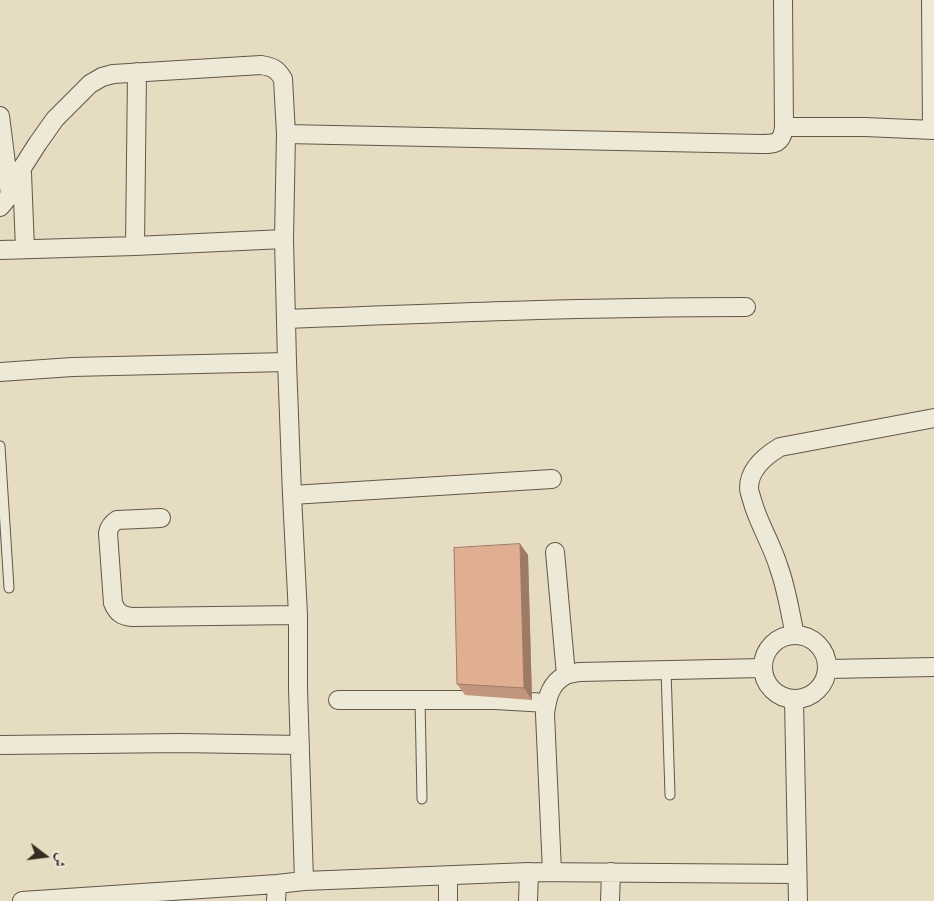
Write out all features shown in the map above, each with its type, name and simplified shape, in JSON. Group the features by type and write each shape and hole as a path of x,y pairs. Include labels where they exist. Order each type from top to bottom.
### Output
{"street":[{"path":"286,134 771,144 782,138 784,127 783,0"},
{"path":"784,127 865,127 933,130 931,0"},
{"path":"5,201 22,168 55,119 90,84 102,77 137,72 262,65 271,66 279,72 283,79 286,134 284,239 287,362 298,615 304,881"},
{"path":"134,246 137,72"},
{"path":"0,116 5,201"},
{"path":"22,168 25,250"},
{"path":"0,250 284,239"},
{"path":"286,320 469,312 746,307"},
{"path":"0,372 72,367 287,362"},
{"path":"795,635 779,566 754,507 749,488 751,475 759,462 780,447 934,418"},
{"path":"292,495 552,479"},
{"path":"161,518 117,520 109,528 113,604 118,612 124,616 132,617 298,615"},
{"path":"555,552 566,675"},
{"path":"795,635 807,637 818,644 825,655 828,669 818,691 807,698 794,700 782,698 771,690 765,680 762,668 765,655 772,644 782,637 795,635"},
{"path":"828,669 934,667"},
{"path":"552,872 545,714 548,696 555,684 566,675 578,672 762,668"},
{"path":"338,700 494,700 547,703"},
{"path":"794,700 798,901"},
{"path":"0,745 180,743 300,745"},
{"path":"22,901 276,893 304,881 529,872 797,874"},
{"path":"528,901 529,872"},
{"path":"610,901 611,872"},
{"path":"448,876 448,901"}],"lane":[{"path":"0,446 9,588"},
{"path":"666,670 670,795"},
{"path":"420,700 422,799"}],"building":[{"path":"520,544 524,688 457,684 454,548"}]}
